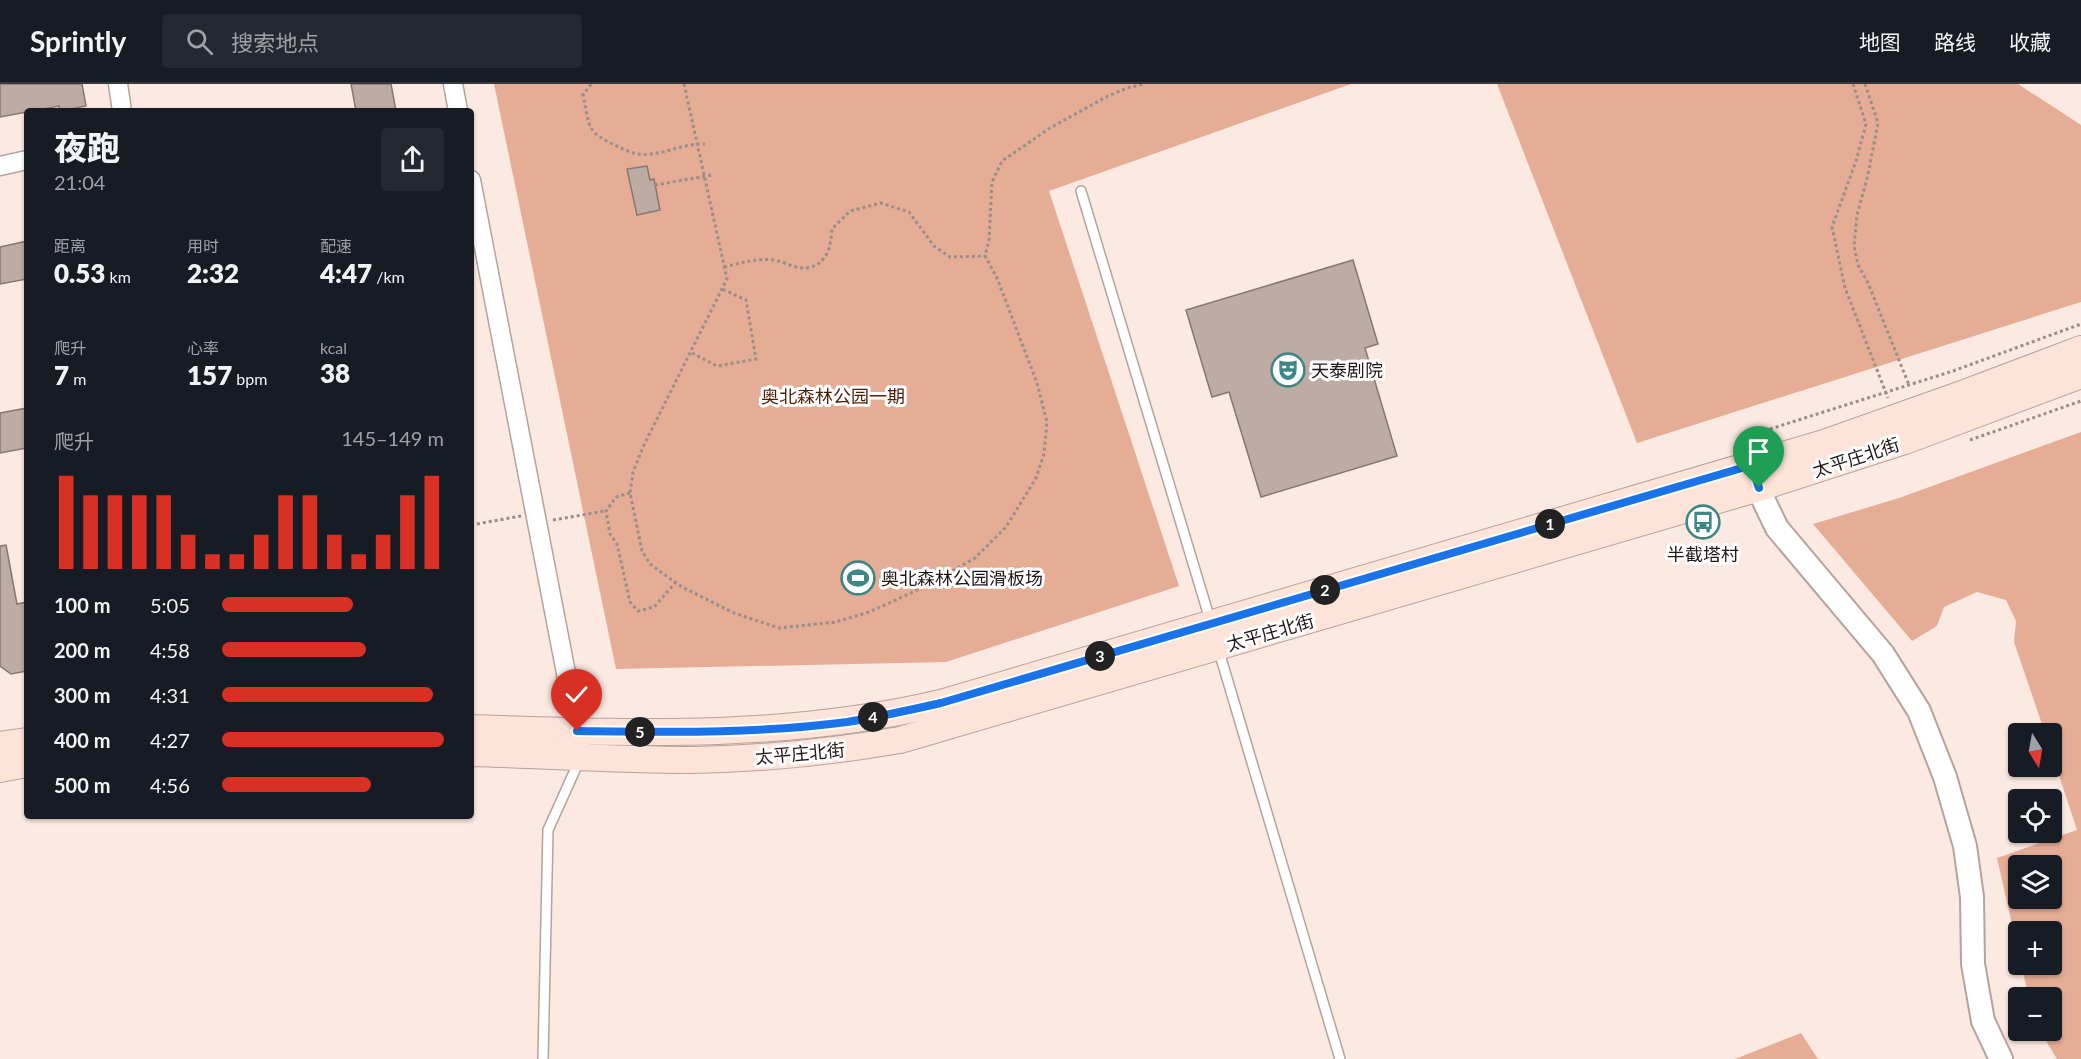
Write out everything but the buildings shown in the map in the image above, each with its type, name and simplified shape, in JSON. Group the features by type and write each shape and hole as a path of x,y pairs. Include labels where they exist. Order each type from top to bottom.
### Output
{"main road":[{"name":"太平庄北街","path":"1755,476 1896,418 2081,349"},
{"name":"太平庄北街","path":"474,728 577,731 750,730 798,727 867,718 941,703 1214,635 1755,476 1905,441 2081,375"},
{"name":"太平庄北街","path":"474,753 636,760 751,758 849,748 880,743 953,725 1214,635"},
{"path":"0,745 24,741"},
{"path":"0,769 24,765"}],"street":[{"path":"118,84 122,108"},
{"path":"453,84 457,108"},
{"path":"0,165 24,161"},
{"path":"474,196 582,756"},
{"path":"1755,476 1777,528 1883,654 1919,711 1945,777 1965,846 1972,897 1973,964 1983,1021 2001,1059"}],"lane":[{"path":"1081,192 1340,1059"},
{"path":"543,1059 548,830 582,756"}],"path":[{"path":"591,84 583,95 589,124 597,137 632,153 649,154 705,144"},
{"path":"684,84 727,279 643,447 633,472 630,493 642,551 650,564 675,583 734,613 779,628 836,622 869,612 924,587 975,558 1006,527 1036,478 1044,454 1047,422 1033,373 997,278 985,256 989,240 992,182 1002,161 1050,128 1098,101 1127,88 1144,84"},
{"path":"1853,84 1866,124 1854,169 1832,227 1845,288 1896,418"},
{"path":"1865,84 1878,123 1868,175 1857,215 1854,246 1858,265 1868,283 1909,386"},
{"path":"655,185 712,175"},
{"path":"724,267 750,259 775,260 806,268 821,263 831,248 832,230 850,211 881,203 909,212 934,246 950,257 985,256"},
{"path":"691,352 717,366 756,358 746,300 722,289"},
{"path":"1755,476 1770,429 1909,386 2081,324"},
{"path":"630,493 616,497 606,511 610,534 617,544 630,602 638,611 654,607 675,583"},
{"path":"474,525 606,511"}],"green space":[{"name":"奥北森林公园一期","path":"494,84 1351,84 1049,191 1179,586 946,662 616,669"},
{"path":"1497,84 2018,84 2081,125 2081,302 1637,443"},
{"path":"2081,432 2081,1059 2057,1059 2046,1041 2062,1041 2062,987 2026,987 2024,975 2062,975 2062,921 2011,921 2009,909 2062,909 2062,855 2008,855 2008,906 1997,858 2040,843 2062,843 2062,835 2077,830 2060,777 2062,777 2062,723 2042,723 2014,642 2016,621 2006,600 1977,592 1944,607 1937,626 1912,641 1813,524 1899,498"},
{"path":"1801,1033 1818,1059 1735,1059"}],"place":[{"name":"天泰剧院","path":"1288,370"},
{"name":"半截塔村","path":"1703,522"},
{"name":"奥北森林公园滑板场","path":"858,578"}],"route":[{"path":"577,731 750,730 847,722 896,713 941,703 1752,465 1759,488"}]}
